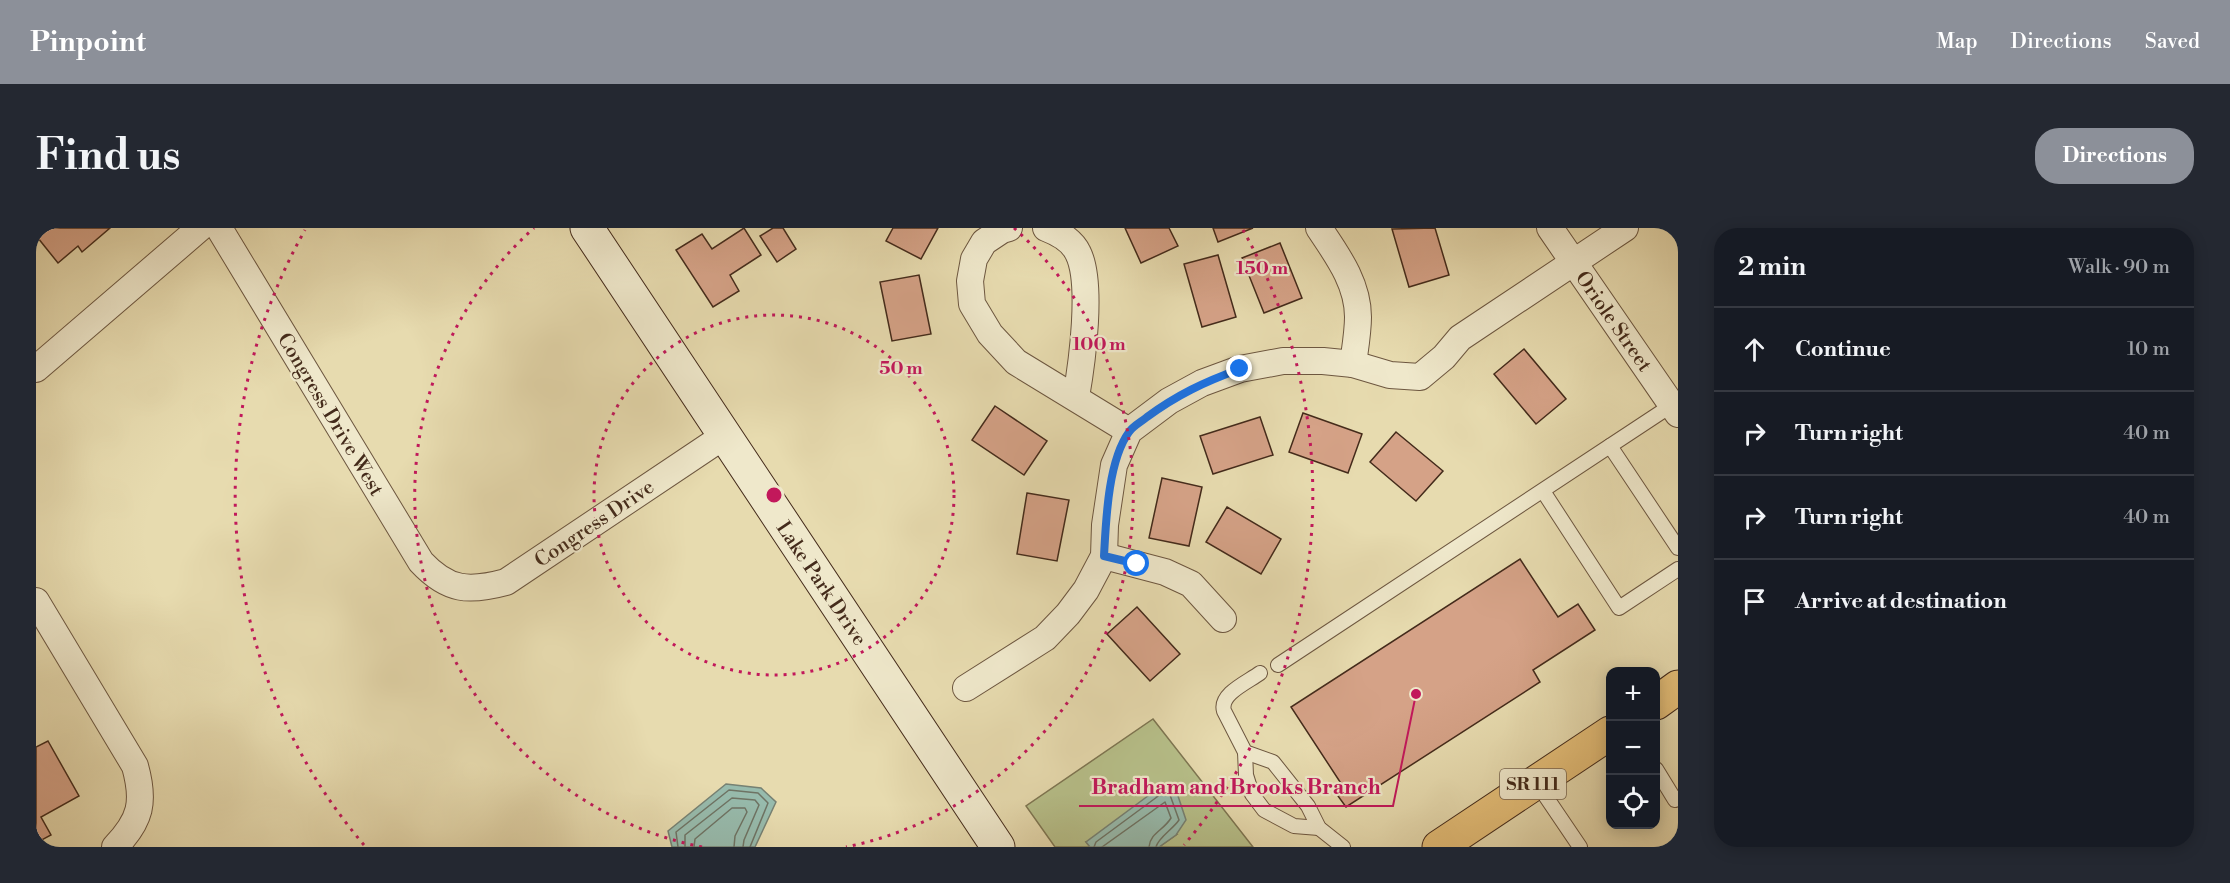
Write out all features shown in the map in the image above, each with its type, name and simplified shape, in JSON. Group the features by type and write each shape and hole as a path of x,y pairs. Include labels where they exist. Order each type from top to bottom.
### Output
{"main road":[{"path":"1660,700 1678,687"},
{"name":"SR 111","path":"1439,847 1606,736"}],"street":[{"path":"36,369 200,228"},
{"name":"Congress Drive West","path":"219,228 421,562 436,578 457,586"},
{"name":"Lake Park Drive","path":"587,228 998,847"},
{"path":"1009,228 984,242 974,259 970,281 972,304 990,334 1016,362 1129,431"},
{"path":"1046,228 1062,234 1078,252 1085,277 1083,356 1076,397"},
{"path":"1319,228 1345,269 1355,295 1358,317 1353,364"},
{"name":"Oriole Street","path":"1550,228 1675,409"},
{"path":"966,688 1045,638 1068,614 1086,590 1104,556 1114,465 1129,431 1169,400 1202,383 1240,369 1283,361 1353,364 1390,375 1420,377 1444,357 1460,338 1625,228"},
{"name":"Congress Drive","path":"457,586 483,588 506,582 724,436"},
{"path":"1104,556 1156,569 1191,584 1223,619"},
{"path":"36,601 135,766 141,787 140,811 130,832 115,847"}],"lane":[{"path":"1278,665 1610,446 1675,409"},
{"path":"1610,446 1678,548"},
{"path":"1543,491 1619,608 1678,569"},
{"path":"1260,673 1226,697 1223,705 1245,752 1246,775 1252,794 1264,810 1294,826 1319,828"},
{"path":"1245,752 1273,762 1308,806 1319,828 1343,847"},
{"path":"1660,775 1675,800 1678,798"},
{"path":"1536,782 1580,847"}],"green space":[{"path":"1153,719 1253,847 1159,847 1176,835 1086,842 1090,847 1055,847 1026,806"}],"water":[{"path":"726,784 761,788 776,802 755,847 672,847 668,831"},
{"path":"1160,787 1176,790 1186,820 1176,835 1159,847 1090,847 1086,842"}],"building":[{"path":"50,228 110,228 82,252 78,246 58,263 38,238"},
{"path":"744,228 761,255 730,275 739,291 713,307 676,250 702,234 712,249"},
{"path":"773,228 783,228 796,249 777,262 760,236"},
{"path":"893,228 938,228 921,259 886,241"},
{"path":"1125,228 1169,228 1178,246 1141,263"},
{"path":"1213,228 1253,228 1218,242"},
{"path":"1435,228 1449,275 1409,287 1392,229"},
{"path":"1280,243 1302,298 1264,313 1242,258"},
{"path":"1218,255 1236,317 1202,327 1184,264"},
{"path":"919,275 931,334 892,341 880,282"},
{"path":"1524,349 1566,399 1536,424 1494,374"},
{"path":"995,406 1047,441 1024,475 972,440"},
{"path":"1303,413 1362,434 1348,473 1289,452"},
{"path":"1260,417 1273,455 1213,474 1200,436"},
{"path":"1396,432 1443,471 1416,501 1370,462"},
{"path":"1162,478 1202,487 1189,546 1149,538"},
{"path":"1027,493 1069,500 1057,561 1017,554"},
{"path":"1227,507 1281,539 1261,574 1206,542"},
{"path":"1520,559 1558,617 1578,604 1595,630 1533,670 1540,682 1346,807 1338,796 1346,791 1291,707"},
{"path":"1137,607 1180,654 1150,681 1107,634"},
{"path":"48,741 79,796 41,817 51,835 36,843 36,747"}],"place":[{"name":"Bradham and Brooks Branch","path":"1416,694"}],"route":[{"path":"1137,564 1104,556 1114,465 1129,431 1169,400 1202,383 1240,369"}]}
